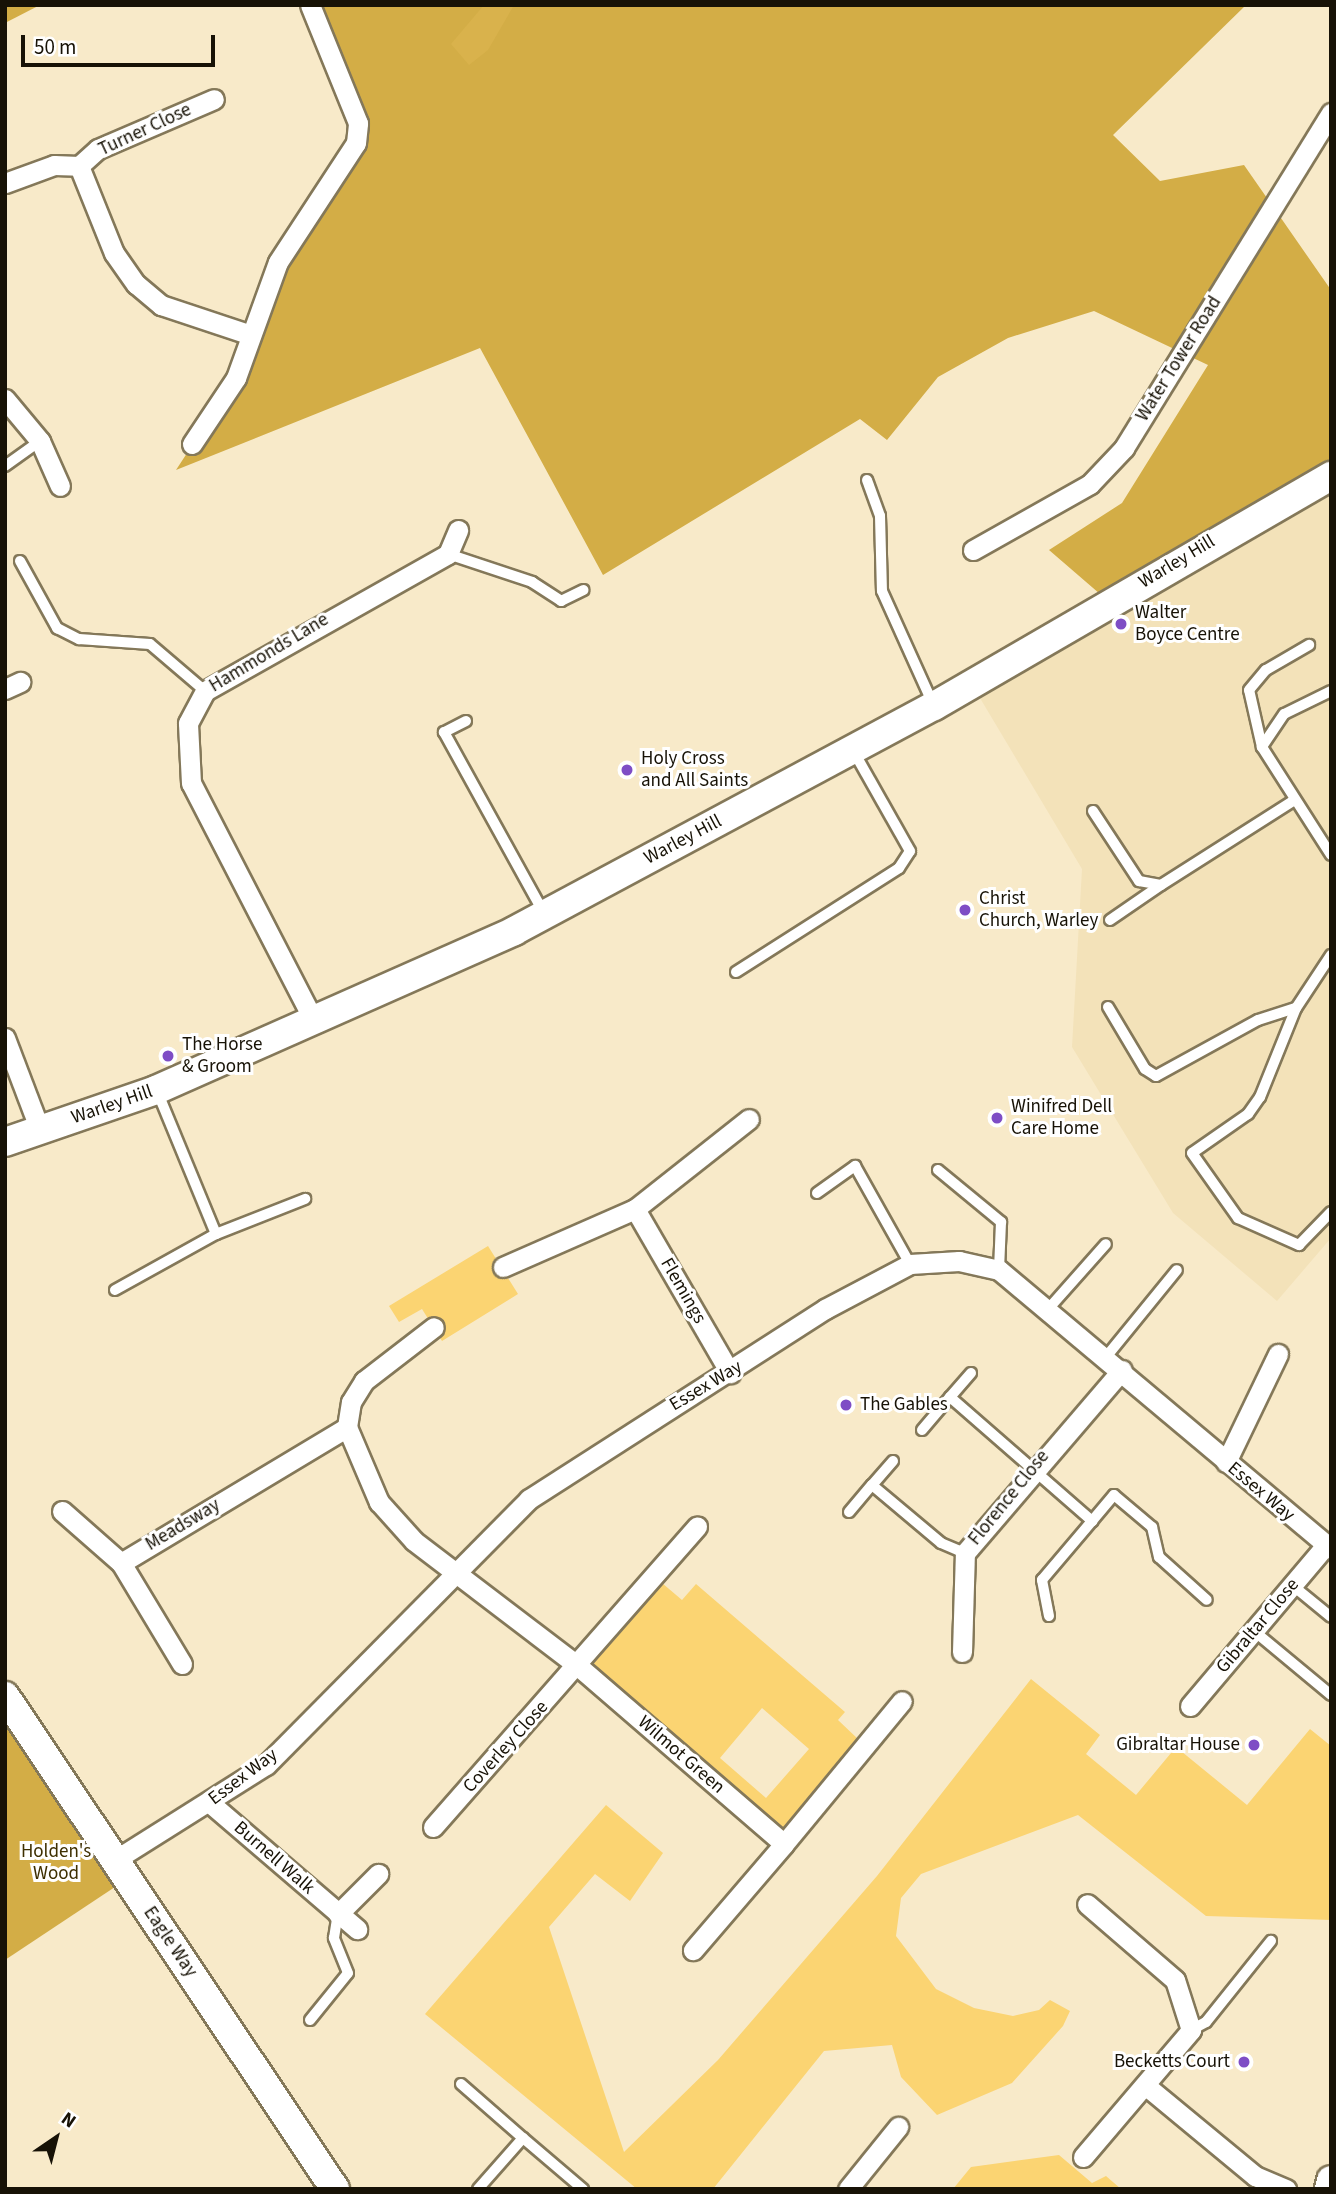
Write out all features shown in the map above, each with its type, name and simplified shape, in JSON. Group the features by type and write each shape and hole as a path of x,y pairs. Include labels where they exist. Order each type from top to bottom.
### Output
{"main road":[{"name":"Warley Hill","path":"5,1142 156,1090 315,1023 545,914 934,706 1331,476"},
{"name":"Eagle Way","path":"5,1696 335,2189"},
{"path":"1329,2189 1331,2180"}],"street":[{"path":"192,444 236,378 278,262 356,143 358,122 310,5"},
{"name":"Turner Close","path":"79,166 98,149 214,99"},
{"name":"Water Tower Road","path":"973,550 1090,484 1124,448 1331,113"},
{"path":"5,183 54,165 79,166 114,253 136,284 161,305 251,335"},
{"path":"5,399 40,441 60,486"},
{"path":"448,554 458,530"},
{"name":"Hammonds Lane","path":"315,1023 191,783 188,723 205,691 448,554"},
{"path":"5,1038 40,1130"},
{"path":"503,1267 635,1209 749,1119"},
{"name":"Flemings","path":"635,1209 730,1373"},
{"name":"Essex Way","path":"115,1860 210,1803 266,1765 453,1572 529,1499 730,1373 825,1309 910,1264 959,1261 999,1270 1049,1307 1328,1547"},
{"path":"434,1327 365,1381 351,1402 347,1427 379,1502 453,1572"},
{"path":"1226,1462 1278,1354"},
{"name":"Florence Close","path":"962,1652 965,1553 1032,1468 1122,1370"},
{"name":"Meadsway","path":"121,1563 347,1427"},
{"path":"62,1511 121,1563 182,1664"},
{"path":"578,1666 697,1526"},
{"name":"Gibraltar Close","path":"1191,1706 1292,1585 1328,1547"},
{"name":"Wilmot Green","path":"453,1572 578,1666 784,1844"},
{"name":"Coverley Close","path":"433,1827 578,1666"},
{"path":"693,1950 902,1701"},
{"name":"Burnell Walk","path":"210,1803 358,1929"},
{"path":"338,1914 378,1874"},
{"path":"1083,2157 1191,2030 1175,1980 1087,1904"},
{"path":"1145,2085 1255,2176 1286,2189"},
{"path":"848,2189 898,2127"}],"lane":[{"path":"5,466 40,441"},
{"path":"867,480 880,516 882,591 934,706"},
{"path":"448,554 532,582 561,601 584,590"},
{"path":"20,561 57,628 79,639 140,640 205,691"},
{"path":"1309,645 1266,670 1249,690 1262,747 1293,801 1331,855"},
{"path":"1262,747 1284,714 1331,691"},
{"path":"467,721 444,732 545,914"},
{"path":"736,972 899,869 910,851 852,749"},
{"path":"1110,920 1293,801"},
{"path":"1093,811 1139,881 1161,885"},
{"path":"1331,954 1296,1008 1260,1097 1248,1114 1192,1153 1238,1218 1299,1245 1331,1212"},
{"path":"1108,1007 1145,1069 1156,1076 1258,1020 1296,1008"},
{"path":"156,1090 216,1234"},
{"path":"817,1193 855,1166 910,1264"},
{"path":"938,1170 1001,1222 999,1270"},
{"path":"115,1290 216,1234 305,1199"},
{"path":"1049,1307 1106,1244"},
{"path":"1106,1357 1177,1270"},
{"path":"922,1430 971,1373"},
{"path":"950,1397 1092,1521"},
{"path":"849,1511 893,1461"},
{"path":"872,1485 941,1543 965,1553"},
{"path":"1049,1616 1042,1580 1114,1495 1152,1527 1159,1557 1207,1600"},
{"path":"1292,1585 1331,1617"},
{"path":"1254,1631 1331,1695"},
{"path":"310,2020 348,1973 334,1938 338,1914"},
{"path":"1191,2030 1206,2022 1271,1941"},
{"path":"461,2084 523,2138 571,2185 583,2189"},
{"path":"478,2189 523,2138"}],"shaded area":[{"path":"484,5 514,5 488,50 469,65 451,44"},
{"path":"1331,476 1331,1238 1277,1301 1173,1213 1072,1047 1082,869 971,683"},
{"path":"488,1246 518,1294 442,1341 422,1309 399,1322 389,1306"},
{"path":"662,1583 682,1600 696,1584 845,1712 838,1720 859,1740 786,1833 592,1665","holes":["762,1708 809,1749 766,1798 720,1758"]},
{"path":"1031,1679 1100,1735 1086,1754 1136,1795 1176,1747 1247,1805 1310,1729 1331,1746 1331,1920 1206,1916 1078,1815 921,1874 901,1898 896,1936 936,1989 974,2008 1013,2016 1039,2010 1050,2000 1070,2011 1063,2026 1012,2083 937,2115 901,2077 892,2045 824,2051 713,2189 637,2189 425,2014 606,1805 663,1853 630,1901 595,1874 549,1927 624,2152 718,2060 877,1876"},
{"path":"1059,2155 1092,2183 1106,2176 1121,2189 953,2189 971,2167"}],"green space":[{"path":"5,5 40,5 5,23"},
{"path":"310,5 1246,5 1113,135 1160,181 1244,165 1331,290 1331,463 1100,594 1049,550 1122,503 1208,365 1094,311 1008,338 938,377 887,440 860,419 603,575 480,348 176,470 236,378 278,262 356,143"},
{"name":"Holden's Wood","path":"5,1696 127,1879 5,1960"}],"place":[{"name":"Walter Boyce Centre","path":"1121,624"},
{"name":"Holy Cross and All Saints","path":"627,770"},
{"name":"Christ Church, Warley","path":"965,910"},
{"name":"The Horse & Groom","path":"168,1056"},
{"name":"Winifred Dell Care Home","path":"997,1118"},
{"name":"The Gables","path":"846,1405"},
{"name":"Gibraltar House","path":"1254,1745"},
{"name":"Becketts Court","path":"1244,2062"}]}
